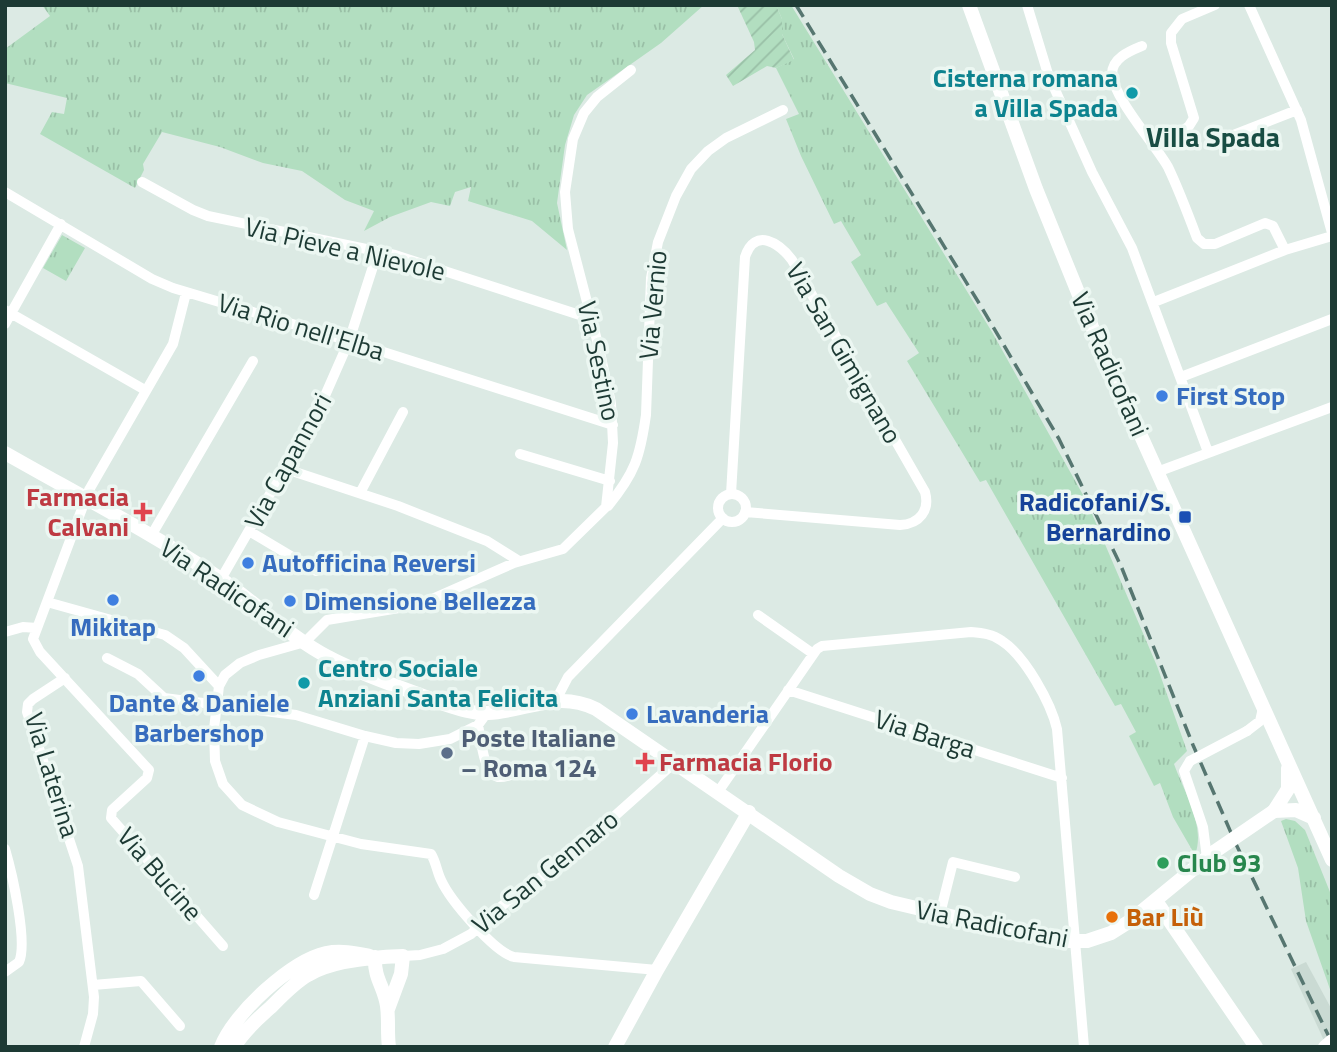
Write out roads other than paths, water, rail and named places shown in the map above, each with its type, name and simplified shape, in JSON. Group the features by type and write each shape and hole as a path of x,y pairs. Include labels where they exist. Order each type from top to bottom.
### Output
{"street":[{"name":"Via Radicofani","path":"969,5 1045,213 1092,327 1332,860"},
{"path":"1027,5 1048,74 1092,172 1128,238 1208,452"},
{"path":"1156,149 1189,126 1194,118 1172,48 1171,33 1182,19 1215,5"},
{"path":"1154,302 1332,234 1297,110 1249,5"},
{"path":"1142,46 1120,58 1112,74 1129,108 1170,171 1200,242 1214,244 1265,223 1273,226 1285,250"},
{"name":"Via Sestino","path":"606,508 611,481 613,425 608,386 567,221 565,202 573,139 584,113 601,93 631,70"},
{"name":"Via Vernio","path":"606,508 631,475 643,436 651,278 658,242 676,196 691,169 708,151 726,138 783,110"},
{"path":"1231,136 1297,110"},
{"name":"Via Pieve a Nievole","path":"142,182 208,216 378,251 426,264 592,319"},
{"name":"Via Rio nell'Elba","path":"5,192 152,279 186,293 349,341 613,425"},
{"path":"61,224 7,316 145,390"},
{"name":"Via San Gimignano","path":"731,494 745,257 748,249 756,242 771,241 781,247 792,260 925,492 927,506 920,518 907,525 745,512"},
{"name":"Via Capannori","path":"221,579 320,407 349,341 378,251"},
{"path":"5,632 23,627 37,628 99,470 173,344 186,293"},
{"path":"1181,377 1332,318"},
{"path":"151,536 253,361"},
{"path":"1157,472 1332,407"},
{"path":"360,494 403,412"},
{"name":"Via Radicofani","path":"5,453 221,579 305,642 339,663 482,719 556,700 577,702 596,709 839,876 874,896 940,914 1044,938 1087,941 1111,933 1156,901 1210,855 1304,793"},
{"path":"520,454 611,481"},
{"path":"286,469 480,538 519,561"},
{"path":"731,494 743,500 745,512 734,522 723,518 719,512 720,503 731,494"},
{"path":"606,508 564,549 519,561 432,599 400,608 327,621 305,642 244,661 229,671 219,686 214,729 215,761 223,785 242,805 261,816 382,849 429,853 443,884 477,928 498,949 514,957 657,970"},
{"path":"556,700 568,677 723,518"},
{"path":"249,531 316,571"},
{"path":"47,602 165,635 184,648 219,686"},
{"path":"758,615 812,653"},
{"name":"Via Laterina","path":"37,628 33,639 35,645 65,678 33,699 28,704 27,712 78,866 93,985 93,1014 83,1047"},
{"path":"718,792 812,653 822,646 971,632 998,638 1017,656 1050,708 1057,729 1084,1047"},
{"path":"107,658 138,674 164,698 296,715 365,736 404,744 430,743 456,737 482,719 489,772 501,777 526,770"},
{"name":"Via Bucine","path":"65,678 149,771 147,778 112,810 113,820 223,946"},
{"name":"Via Barga","path":"788,690 1062,778"},
{"path":"1210,855 1184,771 1190,761 1260,722 1263,708"},
{"path":"314,895 365,736"},
{"path":"1287,759 1289,785 1282,806 1304,812 1314,818"},
{"name":"Via San Gennaro","path":"299,971 315,957 335,952 348,951 374,957 420,955 453,945 571,855 674,763"},
{"path":"615,1047 749,812"},
{"path":"5,849 15,891 22,951 19,962 5,972"},
{"path":"940,914 953,862 1015,877"},
{"path":"1156,901 1256,1047"},
{"path":"388,1009 402,971 403,956"},
{"path":"374,957 374,973 383,989 388,1009 390,1047"},
{"path":"234,1047 249,1027 286,993 299,971"},
{"path":"221,1047 242,1014 299,971"},
{"path":"93,985 141,981 180,1026"},
{"path":"1325,1047 1332,1041"}],"railway":[{"path":"796,5 1059,439 1121,566 1235,842 1332,1043"}],"place":[{"name":"Cisterna romana a Villa Spada","path":"1132,93"},
{"name":"First Stop","path":"1162,396"},
{"name":"Farmacia Calvani","path":"143,512"},
{"name":"Radicofani/S. Bernardino","path":"1185,517"},
{"name":"Autofficina Reversi","path":"248,563"},
{"name":"Mikitap","path":"113,600"},
{"name":"Dimensione Bellezza","path":"290,601"},
{"name":"Dante & Daniele Barbershop","path":"199,676"},
{"name":"Centro Sociale Anziani Santa Felicita","path":"304,683"},
{"name":"Lavanderia","path":"632,714"},
{"name":"Poste Italiane – Roma 124","path":"447,753"},
{"name":"Farmacia Florio","path":"645,762"},
{"name":"Club 93","path":"1163,863"},
{"name":"Bar Liù","path":"1112,917"}],"district":[{"name":"Villa Spada","path":"1213,137"}]}
